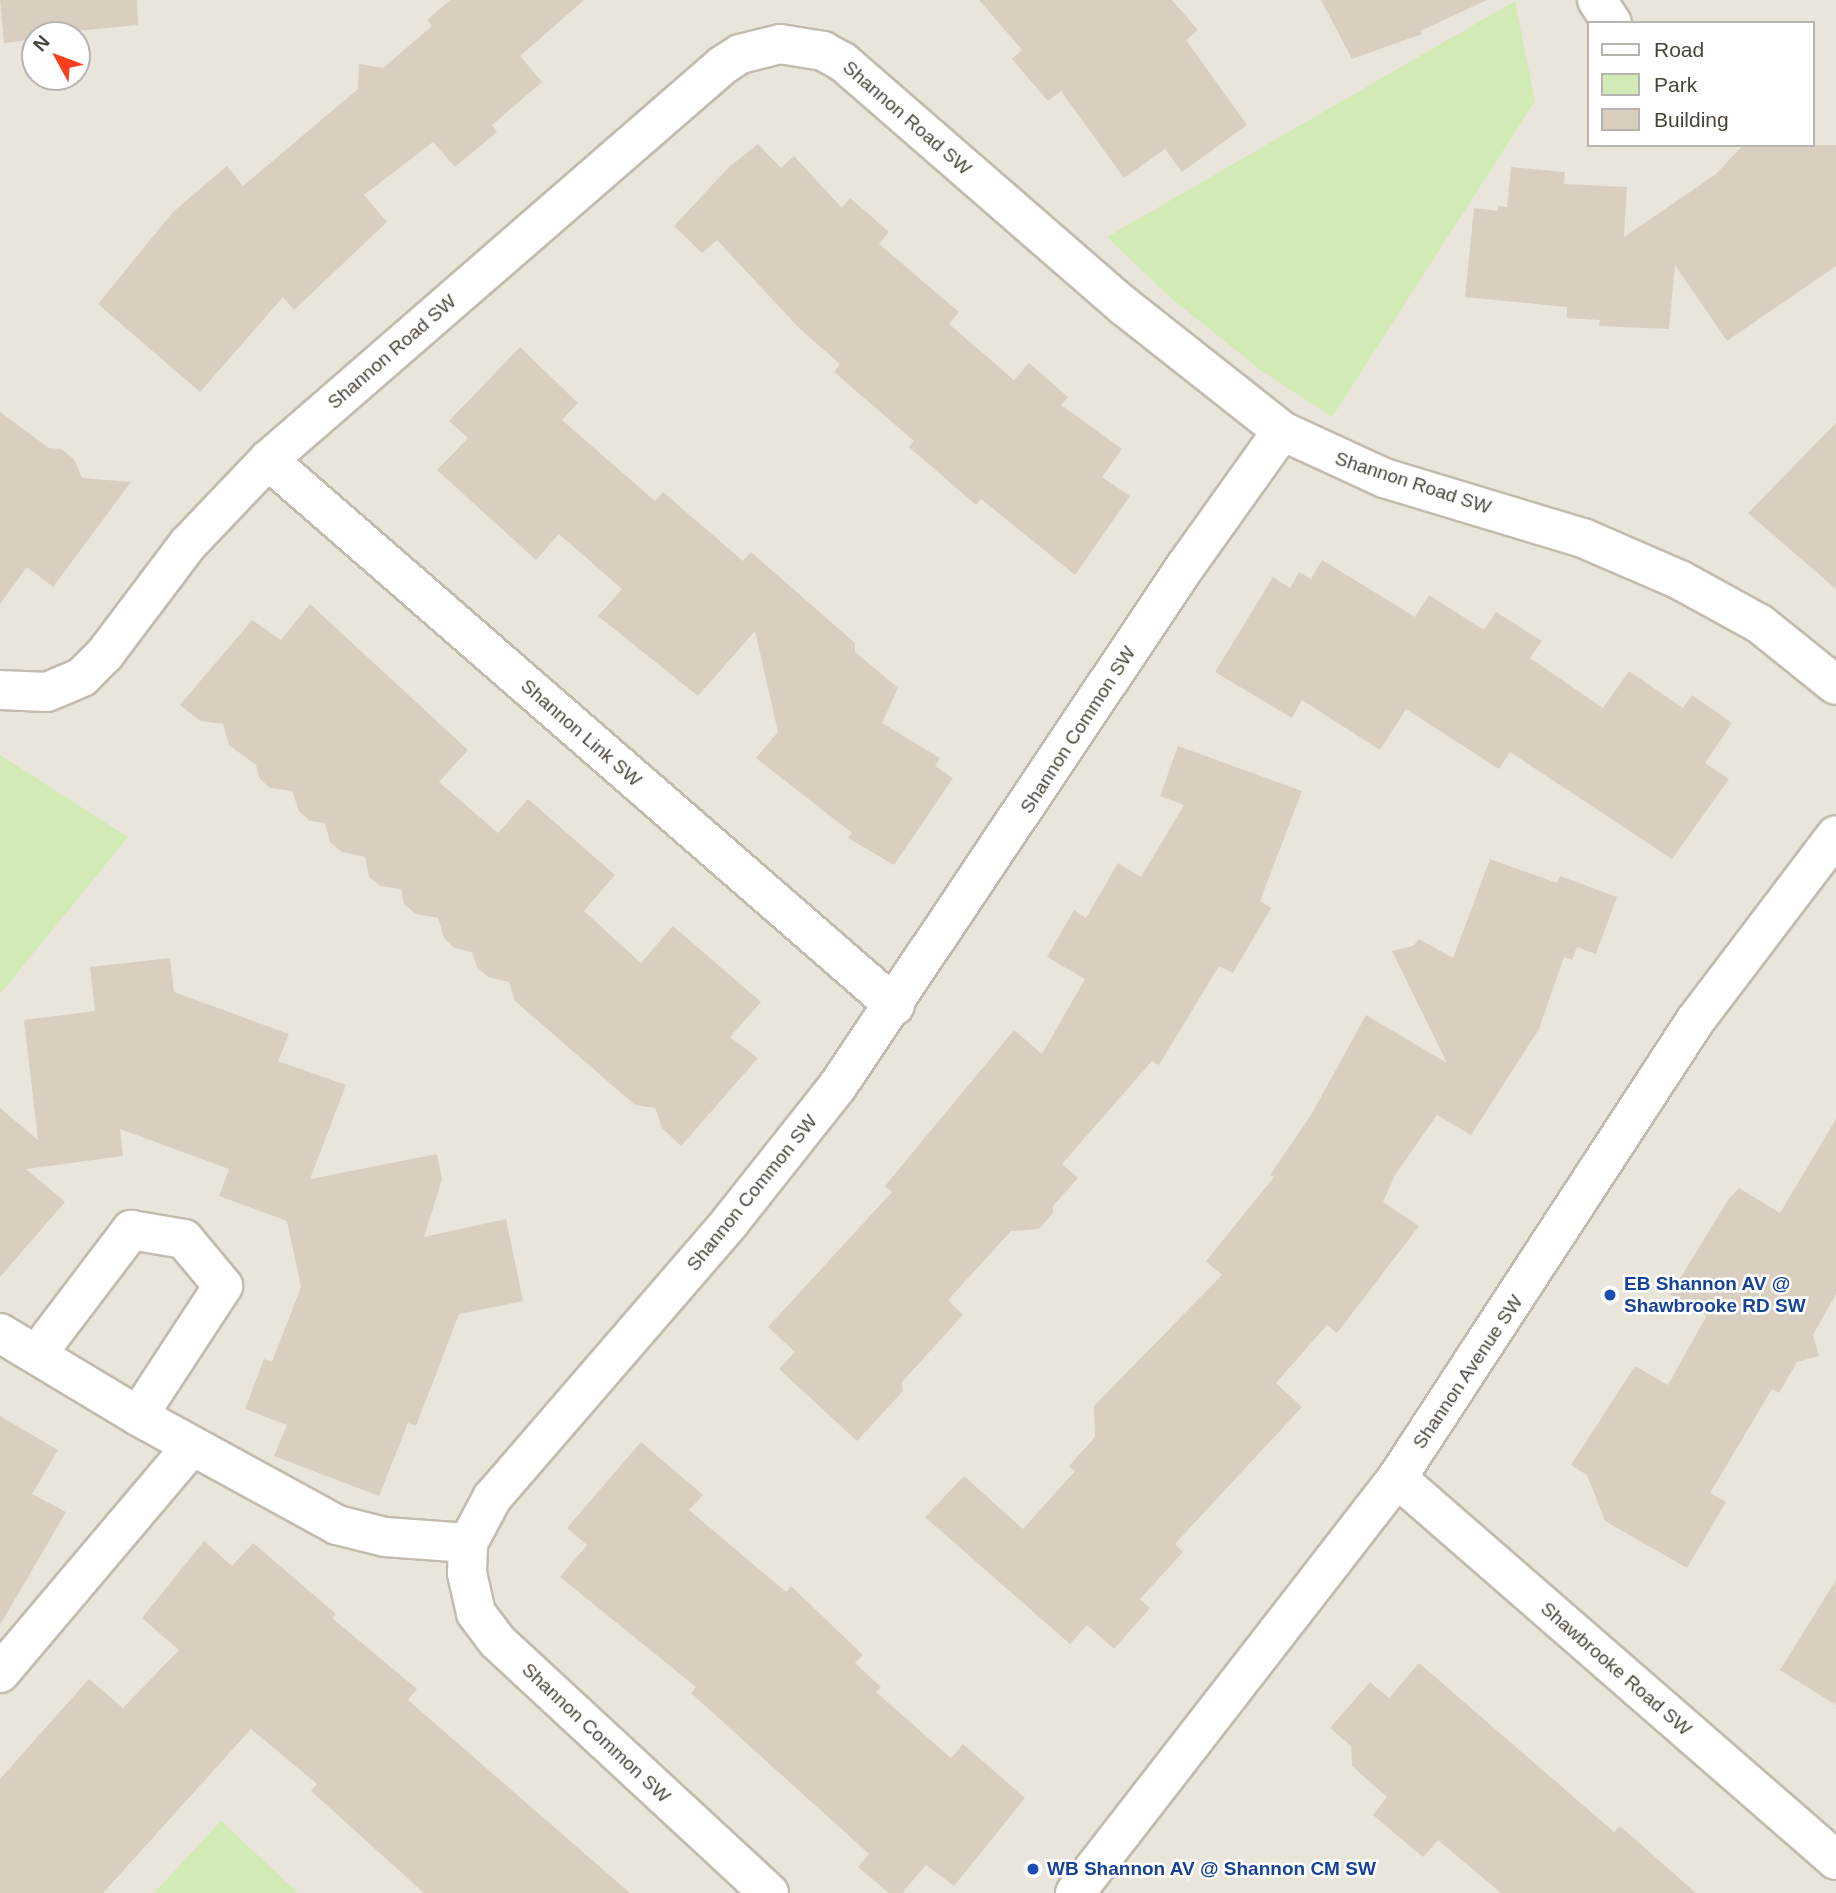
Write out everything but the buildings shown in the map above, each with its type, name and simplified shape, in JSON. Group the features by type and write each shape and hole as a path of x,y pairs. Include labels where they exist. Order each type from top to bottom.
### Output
{"street":[{"path":"1597,0 1611,21"},
{"name":"Shannon Road SW","path":"0,690 47,692 82,677 105,654 188,544 268,460 723,65 740,54 780,44 823,51 843,62 1124,306 1282,431 1384,478 1583,538 1680,580 1760,624 1836,685"},
{"name":"Shannon Common SW","path":"769,1893 497,1641 475,1613 467,1573 468,1544 492,1498 777,1165 895,1006 1185,567 1282,431"},
{"name":"Shannon Link SW","path":"268,460 895,1006"},
{"name":"Shannon Avenue SW","path":"1075,1893 1397,1478 1695,1021 1836,835"},
{"path":"37,1354 131,1230 184,1239 223,1286 138,1416"},
{"path":"0,1333 138,1416 337,1525 385,1537 468,1544"},
{"path":"0,1674 192,1446"},
{"name":"Shawbrooke Road SW","path":"1397,1478 1836,1860"}],"shaded area":[{"path":"0,0 1836,0 1836,1893 0,1893"}],"green space":[{"path":"1515,1 1535,101 1332,417 1263,372 1171,298 1107,237"},
{"path":"0,755 128,837 0,994"},
{"path":"221,1821 298,1893 154,1893"}],"place":[{"name":"EB Shannon AV @ Shawbrooke RD SW","path":"1610,1295"},
{"name":"WB Shannon AV @ Shannon CM SW","path":"1033,1869"}]}
